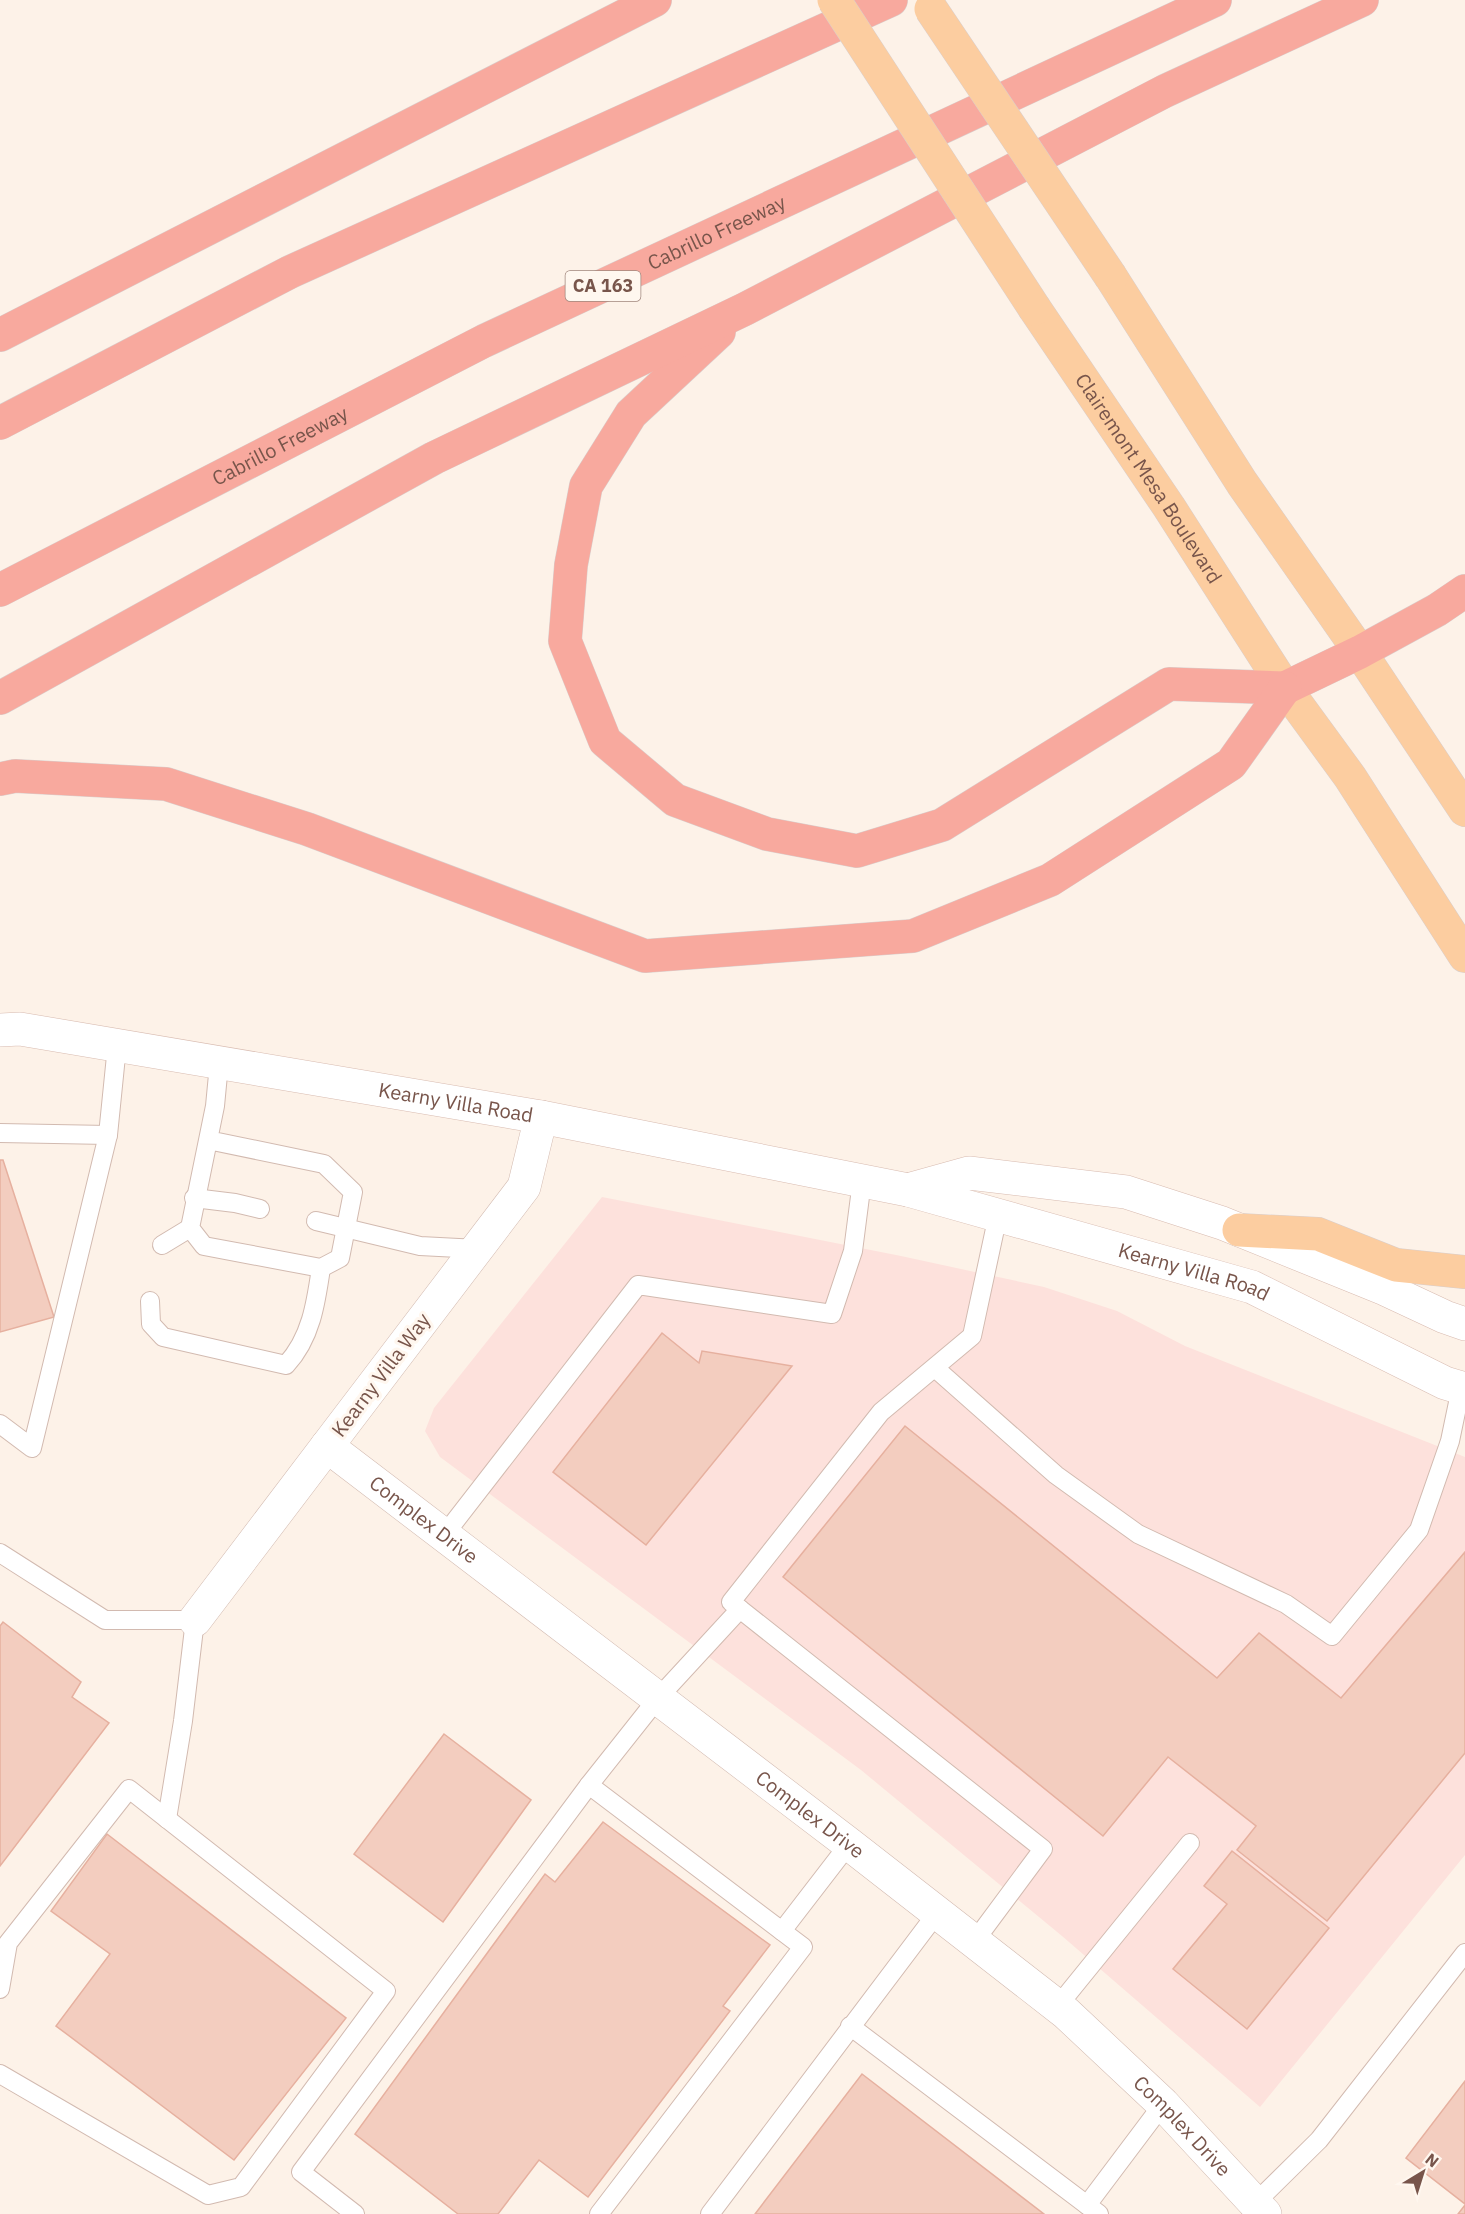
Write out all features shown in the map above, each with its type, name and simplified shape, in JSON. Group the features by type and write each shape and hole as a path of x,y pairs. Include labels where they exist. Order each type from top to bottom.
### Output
{"highway":[{"path":"0,335 655,0"},
{"path":"0,423 290,272 891,0"},
{"name":"Cabrillo Freeway","path":"0,590 484,341 1215,0"},
{"path":"0,698 434,458 745,309 1166,91 1362,0"},
{"path":"745,309 631,414 586,486 571,565 565,641 605,741 675,800 767,834 857,851 942,825 1169,684 1285,687 1360,652 1437,610 1465,591"},
{"path":"0,778 15,776 166,784 307,829 645,956 913,936 1050,880 1231,764 1285,687"}],"main road":[{"name":"Clairemont Mesa Boulevard","path":"834,0 1035,309 1169,507 1285,687 1350,777 1465,956"},
{"path":"925,0 1110,277 1242,483 1360,652 1465,810"},
{"name":"Kearny Villa Road","path":"0,1030 20,1029 541,1117 908,1190 1252,1287 1444,1383 1463,1388"},
{"name":"Kearny Villa Way","path":"195,1620 524,1187 541,1117"},
{"name":"Kearny Villa Road","path":"908,1190 969,1173 1126,1192 1222,1223 1465,1324"},
{"path":"1239,1230 1318,1234 1396,1265 1465,1272"},
{"name":"Complex Drive","path":"327,1446 849,1844 1057,2007 1163,2104 1255,2210"}],"lane":[{"path":"0,1424 32,1448 108,1135 117,1046"},
{"path":"208,1140 324,1164 353,1192 340,1258 321,1269 204,1246 190,1228 194,1198 215,1106 219,1064"},
{"path":"0,1133 108,1135"},
{"path":"444,1534 638,1285 832,1314 853,1251 862,1181"},
{"path":"194,1198 235,1203 260,1209"},
{"path":"974,1942 1043,1849 731,1602 881,1412 972,1336 998,1215"},
{"path":"316,1221 420,1246 478,1249"},
{"path":"162,1245 190,1228"},
{"path":"150,1301 151,1324 163,1337 286,1365 297,1353 306,1334 316,1305 321,1269"},
{"path":"935,1368 1056,1475 1138,1534 1286,1604 1332,1636 1419,1530 1450,1441 1463,1388"},
{"path":"0,1552 105,1620 195,1620 183,1721 167,1819"},
{"path":"356,2214 301,2172 589,1785 658,1698 740,1609"},
{"path":"589,1785 804,1947 599,2214"},
{"path":"0,1989 8,1943 129,1789 386,1991 241,2187 208,2195 0,2074"},
{"path":"1057,2007 1190,1843"},
{"path":"782,1931 849,1844"},
{"path":"710,2214 937,1912"},
{"path":"1255,2210 1319,2140 1465,1953"},
{"path":"850,2026 1093,2210 1163,2104"}],"shaded area":[{"path":"602,1197 901,1256 1044,1287 1117,1311 1185,1346 1465,1457 1465,1855 1260,2107 1062,1936 861,1770 440,1457 425,1431 434,1408"}],"building":[{"path":"0,1160 3,1160 54,1317 0,1332"},
{"path":"662,1333 699,1363 702,1351 792,1366 646,1545 553,1472"},
{"path":"905,1426 1217,1678 1259,1633 1341,1698 1465,1552 1465,1753 1327,1921 1237,1850 1256,1826 1168,1757 1103,1836 783,1577"},
{"path":"3,1622 81,1682 72,1697 109,1723 0,1866 0,1626"},
{"path":"444,1734 531,1800 443,1922 354,1854"},
{"path":"603,1822 770,1945 723,2006 730,2011 588,2197 539,2160 498,2214 458,2214 355,2134 545,1874 555,1882"},
{"path":"107,1834 346,2018 234,2160 56,2026 110,1954 51,1911"},
{"path":"1232,1851 1329,1928 1247,2029 1173,1969 1227,1904 1204,1886"},
{"path":"862,2074 1044,2214 755,2214"},
{"path":"1465,2081 1465,2204 1406,2158"},
{"path":"1465,2205 1465,2214 1458,2214"}]}
